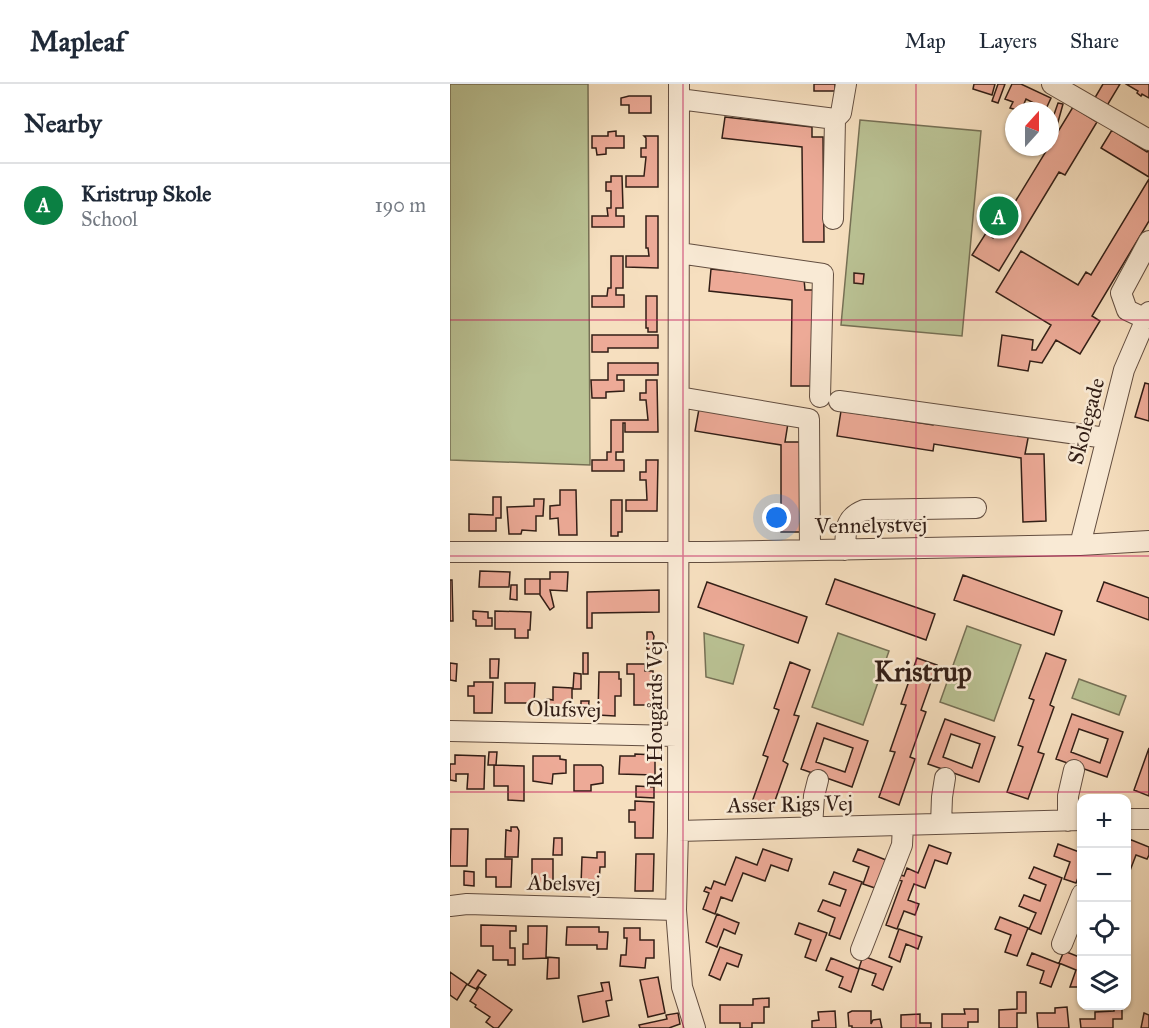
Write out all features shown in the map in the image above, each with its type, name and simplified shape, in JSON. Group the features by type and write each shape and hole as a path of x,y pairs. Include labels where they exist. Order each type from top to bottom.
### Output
{"street":[{"path":"833,219 835,119 841,113 846,84"},
{"path":"1052,84 1149,140"},
{"name":"R. Hougårds Vej","path":"695,1028 682,987 676,910 680,91 835,119"},
{"path":"1147,315 1126,310 1121,293 1149,241"},
{"path":"679,253 823,274 820,397"},
{"name":"Skolegade","path":"1080,545 1124,370 1147,315"},
{"path":"679,397 809,418 810,550"},
{"path":"839,401 1106,438"},
{"path":"845,550 849,522 854,514 864,510 976,508"},
{"name":"Vennelystvej","path":"450,552 678,553 1080,545 1149,541"},
{"name":"Olufsvej","path":"450,731 677,736"},
{"path":"1074,770 1068,796 1075,820"},
{"path":"941,824 945,778"},
{"path":"812,827 814,796 818,780"},
{"path":"1131,819 1149,819"},
{"name":"Asser Rigs Vej","path":"678,831 1075,820"},
{"path":"861,950 902,845 903,825"},
{"path":"1062,944 1079,902"},
{"name":"Abelsvej","path":"450,906 467,904 676,910"}],"green space":[{"path":"450,84 588,84 590,465 450,460"},
{"path":"860,120 981,131 962,336 841,325"},
{"path":"967,626 1021,645 994,721 940,702"},
{"path":"704,633 744,645 733,684 706,677"},
{"path":"838,633 889,651 863,725 812,707"},
{"path":"1079,679 1126,696 1119,715 1072,698"}],"building":[{"path":"814,84 835,84 835,91 814,91"},
{"path":"974,84 995,84 992,95 973,89"},
{"path":"998,84 1005,84 998,103 992,101"},
{"path":"1012,84 1021,84 1051,98 1049,102 1032,102 1026,99 1025,102 1013,102 1005,99"},
{"path":"1103,84 1120,84 1105,109 1093,101"},
{"path":"1126,84 1149,84 1149,98 1142,94 1141,96 1137,93 1138,91"},
{"path":"651,96 651,113 629,113 629,105 621,105 621,98"},
{"path":"1059,103 1063,104 1059,118"},
{"path":"1073,107 1097,122 1065,175 1059,172 999,271 972,255 986,233 993,238 1043,156 1059,156 1059,130"},
{"path":"725,117 812,127 812,137 823,137 824,242 803,242 802,147 722,138"},
{"path":"1112,130 1147,152 1149,149 1149,177 1101,148"},
{"path":"616,131 616,136 624,136 624,148 606,148 606,154 597,155 596,148 592,148 592,136 608,136 608,132"},
{"path":"644,136 658,136 658,187 626,187 626,176 644,176 646,157 641,157 641,148 646,148"},
{"path":"611,176 622,176 623,208 616,208 616,216 624,216 624,227 592,227 592,216 608,216 607,208 611,208 611,191 606,191 606,182 611,182"},
{"path":"1149,179 1149,221 1092,316 1100,321 1080,354 1056,340 1042,363 1030,361 1028,371 998,366 1002,335 1033,340 1032,350 1036,350 1051,325 996,292 1021,251 1078,285 1086,272 1091,275"},
{"path":"646,216 658,216 658,268 626,267 626,256 649,256 648,248 646,248"},
{"path":"611,256 623,256 623,288 616,288 616,295 624,295 624,307 592,307 592,296 607,296 608,288 611,288"},
{"path":"711,269 804,279 805,290 814,290 813,386 791,386 792,300 709,291"},
{"path":"854,273 864,274 863,284 854,283"},
{"path":"646,296 657,296 657,332 648,332 646,328"},
{"path":"592,335 658,335 658,348 608,348 608,352 592,352"},
{"path":"608,363 658,363 658,375 617,375 617,380 624,380 624,391 606,392 606,398 592,398 591,380 608,380"},
{"path":"646,380 657,380 658,432 625,432 625,423 623,423 623,452 616,452 616,460 624,460 624,471 592,471 592,460 607,460 607,452 611,452 611,420 648,420 646,400 640,400 640,393 646,393"},
{"path":"1145,383 1149,384 1149,421 1135,417"},
{"path":"699,409 788,423 785,442 804,442 805,532 781,532 781,445 695,431"},
{"path":"841,411 933,425 934,418 1029,433 1025,454 1044,454 1046,521 1023,522 1021,458 934,444 933,451 837,436"},
{"path":"646,460 658,460 657,511 626,511 626,500 647,500 646,480 640,480 640,472 646,472"},
{"path":"560,490 576,490 577,535 559,535 558,518 550,519 550,506 560,505"},
{"path":"493,497 501,497 501,518 496,518 496,531 469,531 469,514 493,515"},
{"path":"534,499 544,499 543,516 536,516 536,531 522,530 521,534 509,534 507,507 534,506"},
{"path":"611,500 622,500 622,532 618,532 618,536 611,536"},
{"path":"480,571 510,572 509,587 479,587"},
{"path":"550,572 568,572 567,591 550,590 554,607 550,610 540,595 540,579 550,579"},
{"path":"963,575 1062,611 1054,635 954,600"},
{"path":"525,579 540,579 540,594 525,594"},
{"path":"835,579 935,614 926,640 826,604"},
{"path":"450,580 452,580 453,621 450,621"},
{"path":"707,582 807,617 798,643 698,607"},
{"path":"1104,582 1149,598 1149,620 1097,601"},
{"path":"511,585 517,585 517,600 510,599"},
{"path":"659,590 659,612 592,613 592,628 587,628 587,592"},
{"path":"473,611 488,612 488,618 492,618 492,626 476,626"},
{"path":"495,611 531,612 528,638 515,638 515,629 495,629"},
{"path":"647,632 652,632 654,636 652,649 647,649"},
{"path":"583,653 588,653 588,674 583,674"},
{"path":"1046,653 1066,660 1050,705 1054,707 1038,752 1044,754 1028,799 1007,792 1023,747 1018,745 1034,700 1029,698"},
{"path":"917,658 937,665 921,710 926,712 910,757 915,759 899,805 879,797 895,752 890,751 906,705 901,704"},
{"path":"490,659 499,659 498,678 490,678"},
{"path":"790,662 810,670 794,715 799,716 783,761 788,764 772,809 752,802 768,757 763,755 779,710 774,708"},
{"path":"450,663 457,664 456,681 450,680"},
{"path":"627,664 645,664 645,671 653,671 653,705 634,705 634,674 627,674"},
{"path":"599,672 619,672 621,696 615,696 615,716 598,715"},
{"path":"574,673 581,674 581,689 573,689"},
{"path":"474,682 493,682 492,713 474,713 474,696 468,696 468,686 474,686"},
{"path":"505,683 535,683 534,703 505,703"},
{"path":"553,687 572,688 572,715 547,715 547,699 553,700"},
{"path":"581,701 589,701 588,714 581,714"},
{"path":"1072,714 1123,732 1107,777 1056,759","holes":["1079,729 1108,739 1100,763 1071,752"]},
{"path":"945,719 995,737 979,782 928,764","holes":["951,734 980,744 972,768 943,757"]},
{"path":"817,723 868,741 852,787 801,769","holes":["824,738 853,748 845,772 816,762"]},
{"path":"1149,748 1149,796 1134,790"},
{"path":"489,752 497,752 496,765 488,765"},
{"path":"635,754 655,755 655,775 619,774 620,756 635,756"},
{"path":"455,755 485,756 484,789 467,789 468,774 456,774 456,781 450,780 450,764 455,764"},
{"path":"533,756 560,756 560,759 566,760 566,773 553,774 552,784 533,781"},
{"path":"494,765 524,766 524,801 508,800 508,786 494,786"},
{"path":"574,765 601,765 603,783 591,785 591,791 574,791"},
{"path":"636,786 654,787 654,798 636,797"},
{"path":"635,801 654,802 653,838 635,838 635,822 629,822 629,810 635,810"},
{"path":"511,827 517,827 519,831 518,857 505,857 506,830 511,831"},
{"path":"451,829 468,829 467,866 450,866"},
{"path":"554,838 562,838 562,855 553,855"},
{"path":"1131,840 1149,847 1147,859 1136,855 1131,868"},
{"path":"1058,844 1077,851 1076,883 1064,879 1070,862 1054,856"},
{"path":"929,845 951,853 947,864 935,860 925,888 914,884 908,900 919,904 915,915 904,911 897,929 886,925 902,881 899,880 901,875 904,876 907,868 918,873"},
{"path":"763,849 792,859 788,871 771,865 765,881 743,873 732,901 721,897 715,914 703,909 709,893 704,891 706,887 711,889 714,881 725,885 736,857 757,865"},
{"path":"858,849 886,860 875,888 863,884 869,867 853,861"},
{"path":"597,852 605,852 605,867 600,867 599,885 581,885 582,857 597,858"},
{"path":"636,854 654,854 653,891 635,891"},
{"path":"486,859 512,859 511,887 496,887 496,877 486,877"},
{"path":"532,859 553,859 553,889 532,888"},
{"path":"1034,867 1062,878 1041,934 1029,929 1036,913 1019,906 1024,895 1040,901 1046,885 1029,878"},
{"path":"464,871 474,872 474,886 464,885"},
{"path":"834,872 862,882 840,939 829,935 835,918 818,911 823,900 840,906 846,890 829,884"},
{"path":"717,914 739,923 735,934 724,929 717,947 706,942"},
{"path":"1000,917 1028,928 1017,956 1005,952 1011,935 995,929"},
{"path":"799,923 827,933 816,961 805,957 811,940 795,934"},
{"path":"481,925 516,926 516,931 510,931 510,948 515,948 515,965 508,965 508,960 493,960 493,946 481,946"},
{"path":"528,926 547,926 546,957 559,958 559,978 547,979 548,958 523,959 523,944 528,944"},
{"path":"567,927 599,927 599,932 608,932 607,949 597,949 597,945 566,945"},
{"path":"624,928 640,928 640,940 654,940 654,958 646,958 645,968 620,966 621,955 626,955 627,938 624,938"},
{"path":"899,929 922,937 918,949 906,944 900,962 889,957"},
{"path":"720,947 742,955 738,967 727,963 720,980 709,975"},
{"path":"1064,951 1077,956 1077,987 1070,987 1076,970 1059,963"},
{"path":"1032,953 1060,964 1051,987 1040,983 1044,971 1027,965"},
{"path":"863,956 892,967 883,990 872,985 876,974 859,968"},
{"path":"831,958 859,969 851,992 839,987 843,977 826,970"},
{"path":"478,970 486,975 476,989 468,985"},
{"path":"450,972 467,984 457,1000 450,995"},
{"path":"658,977 665,1013 648,1017 640,980"},
{"path":"609,982 612,1000 606,1001 609,1016 583,1022 578,996 603,991 601,983"},
{"path":"479,987 512,1010 498,1028 486,1022 490,1017 470,1001"},
{"path":"1017,992 1026,992 1026,1013 1017,1013 1017,1028 999,1028 999,1010 1017,1009"},
{"path":"769,998 769,1007 764,1007 764,1023 752,1023 752,1028 740,1028 740,1023 720,1023 720,1005 753,1005 753,999"},
{"path":"1067,1007 1069,1028 1038,1028 1037,1013 1055,1013 1055,1008"},
{"path":"964,1009 978,1009 978,1022 968,1022 968,1028 942,1028 942,1014 965,1014"},
{"path":"1122,1010 1122,1019 1113,1019 1113,1028 1081,1028 1080,1019 1095,1019 1095,1012"},
{"path":"835,1011 836,1028 812,1028 812,1021 819,1020 818,1012"},
{"path":"871,1011 871,1024 873,1020 880,1019 882,1028 852,1028 849,1026 848,1013"},
{"path":"678,1013 680,1024 669,1028 640,1028 639,1025 667,1019 666,1015"},
{"path":"1144,1013 1149,1015 1149,1028 1141,1028"},
{"path":"920,1014 920,1023 931,1023 931,1028 901,1028 901,1015"}],"place":[{"name":"Kristrup Skole","path":"999,216"}],"district":[{"name":"Kristrup","path":"923,671"}]}
